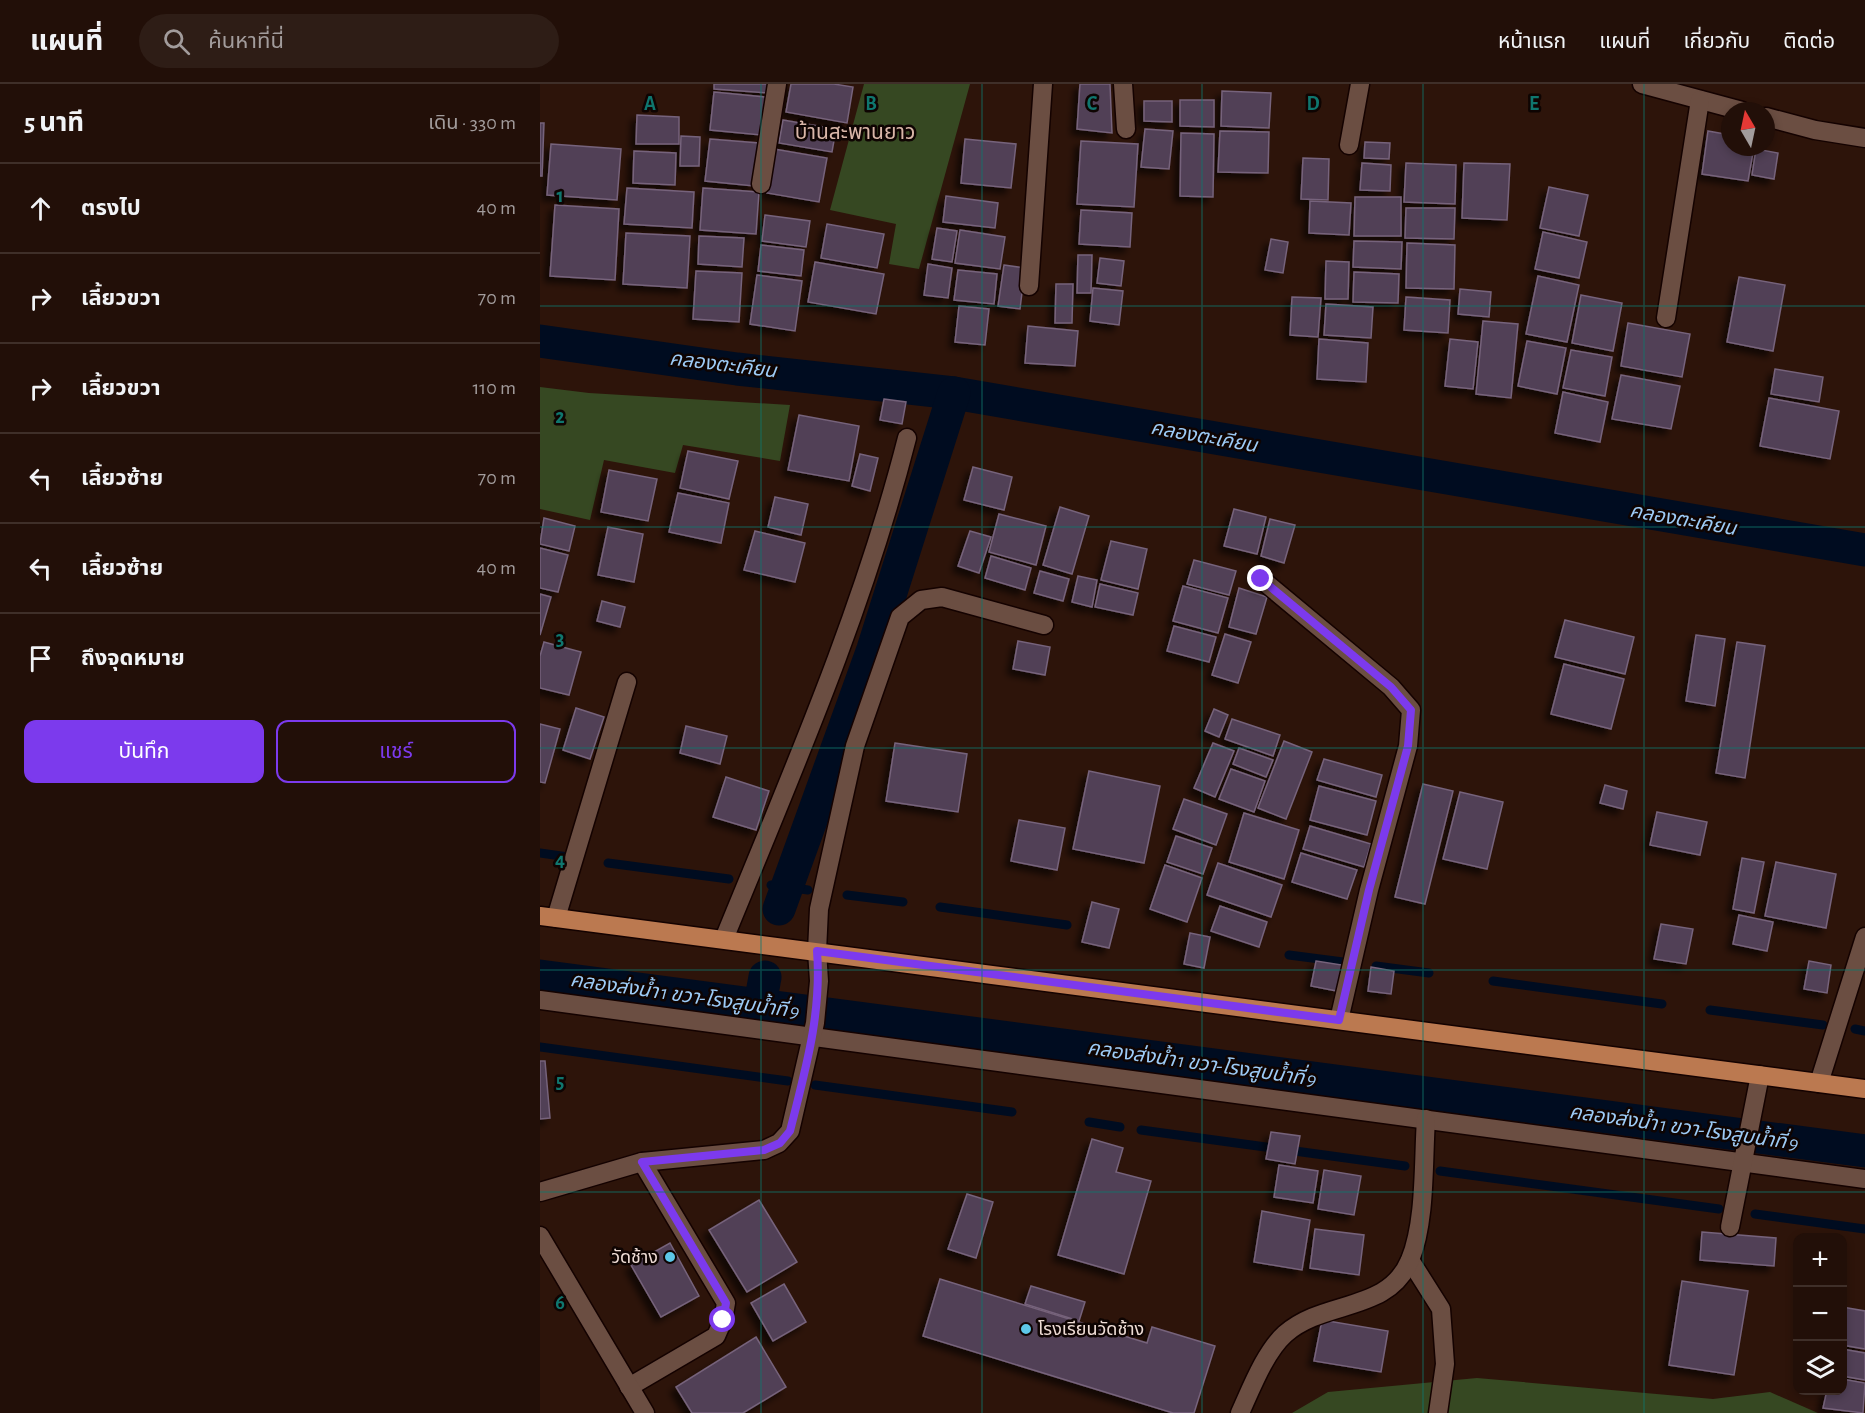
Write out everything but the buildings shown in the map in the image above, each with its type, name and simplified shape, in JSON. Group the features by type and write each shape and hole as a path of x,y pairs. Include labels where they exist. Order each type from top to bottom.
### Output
{"main road":[{"path":"548,917 1865,1089"}],"street":[{"path":"760,184 777,84"},
{"path":"1029,286 1043,84"},
{"path":"1122,84 1126,129"},
{"path":"1348,145 1360,84"},
{"path":"1642,84 1721,106"},
{"path":"1666,318 1700,100"},
{"path":"1775,119 1815,130 1865,138"},
{"path":"724,939 827,689 891,502 907,438"},
{"path":"1261,579 1391,687 1411,710 1408,746 1369,890 1339,1020"},
{"path":"540,1192 642,1162 764,1150 780,1143 790,1131 814,1030 819,981 817,951 819,909 855,746 900,617 921,600 942,597 1044,625"},
{"path":"548,917 627,682"},
{"path":"1819,1083 1865,937"},
{"path":"540,1000 814,1030 1426,1119 1744,1156 1865,1179"},
{"path":"1730,1227 1760,1075"},
{"path":"1240,1413 1259,1371 1284,1335 1315,1314 1380,1296 1397,1282 1410,1260 1419,1221 1426,1119"},
{"path":"629,1387 716,1336 723,1320 726,1303 642,1162"},
{"path":"540,1236 645,1413"},
{"path":"1410,1260 1441,1308 1445,1364 1438,1413"}],"green space":[{"path":"864,84 970,84 919,269 889,264 896,224 830,210"},
{"path":"540,387 589,393 790,405 780,461 683,445 675,473 604,460 590,520 540,509"},
{"path":"1477,1378 1713,1399 1770,1392 1818,1413 1292,1413 1328,1392"}],"waterway":[{"name":"คลองตะเคียน","path":"540,341 737,369 954,393 1865,550"},
{"path":"779,909 873,649 954,393"},
{"path":"540,853 568,857"},
{"path":"608,863 729,879"},
{"path":"771,885 808,890"},
{"path":"847,895 903,902"},
{"path":"940,907 1067,925"},
{"path":"1289,955 1343,962"},
{"path":"1376,966 1429,973"},
{"name":"คลองส่งน้ำ 1 ขวา-โรงสูบน้ำที่ 9","path":"540,976 1865,1151"},
{"path":"760,1005 765,977"},
{"path":"1493,981 1662,1004"},
{"path":"1710,1010 1823,1025"},
{"path":"1855,1029 1865,1031"},
{"path":"540,1047 788,1081"},
{"path":"815,1085 1012,1112"},
{"path":"1089,1122 1120,1127"},
{"path":"1141,1130 1405,1166"},
{"path":"1440,1171 1719,1209"},
{"path":"1755,1214 1865,1229"}],"place":[{"name":"วัดช้าง","path":"670,1257"},
{"name":"โรงเรียนวัดช้าง","path":"1026,1329"}],"district":[{"name":"บ้านสะพานยาว","path":"855,132"}],"route":[{"path":"723,1320 726,1303 642,1162 764,1150 780,1143 790,1131 813,1037 819,981 817,951 1339,1020 1369,890 1408,746 1412,725 1411,710 1391,687 1261,579"}]}
